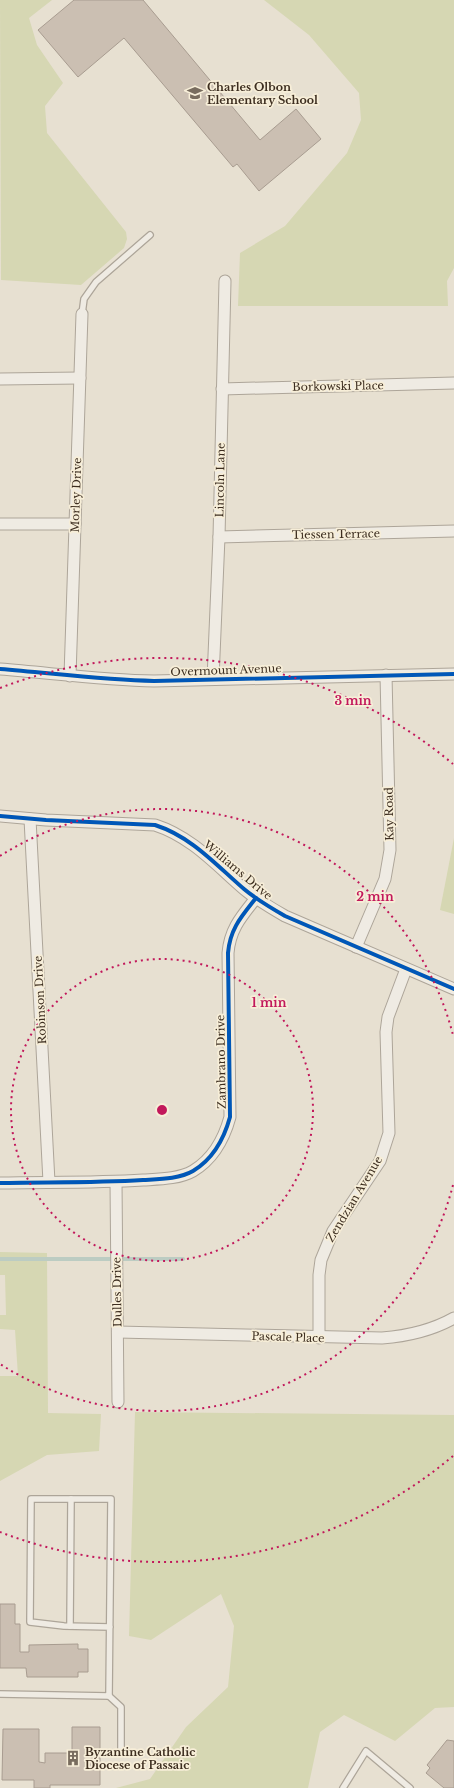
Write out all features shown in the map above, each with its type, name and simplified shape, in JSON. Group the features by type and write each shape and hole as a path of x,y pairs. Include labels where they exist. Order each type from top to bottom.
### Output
{"street":[{"name":"Lincoln Lane","path":"212,679 218,537 225,281"},
{"name":"Morley Drive","path":"70,676 82,314"},
{"path":"0,379 80,378"},
{"name":"Borkowski Place","path":"222,389 454,383"},
{"path":"0,524 75,524"},
{"name":"Tiessen Terrace","path":"218,537 454,531"},
{"name":"Overmount Avenue","path":"0,669 70,676 154,681 454,674"},
{"name":"Kay Road","path":"356,947 385,879 390,850 386,675"},
{"name":"Williams Drive","path":"0,816 30,819 155,825 167,829 188,840 256,898 285,916 454,989"},
{"name":"Robinson Drive","path":"30,819 49,1182"},
{"name":"Zambrano Drive","path":"0,1183 116,1182 166,1178 182,1175 192,1171 212,1154 227,1129 230,1117 229,942 232,930 256,898"},
{"name":"Zendzian Avenue","path":"319,1338 319,1275 321,1260 333,1231 380,1161 389,1133 386,1032 388,1017 406,969"},
{"name":"Dulles Drive","path":"116,1182 118,1402"},
{"name":"Pascale Place","path":"118,1332 319,1338 382,1338 402,1337 418,1334 437,1327 454,1318"}],"lane":[{"path":"82,314 84,298 96,282 150,235"},
{"path":"109,1696 110,1627 111,1499 31,1499 30,1622 70,1626 110,1627"},
{"path":"70,1626 71,1499"},
{"path":"0,1694 109,1696 121,1707 121,1752"},
{"path":"343,1788 366,1751 410,1788"}],"green space":[{"path":"0,0 52,0 29,18 37,45 63,83 45,106 47,133 126,232 127,239 124,248 81,285 1,280"},
{"path":"264,0 454,0 454,268 447,281 448,306 238,306 240,253 285,226 347,153 361,120 359,93 309,35"},
{"path":"454,838 454,914 440,910"},
{"path":"0,1252 47,1253 48,1413 101,1414 99,1451 47,1455 0,1481 0,1376 18,1376 15,1330 0,1329 0,1315 6,1315 5,1275 0,1275"},
{"path":"135,1412 454,1415 454,1707 435,1708 395,1741 344,1715 320,1732 308,1788 116,1788 150,1779 186,1727 228,1687 234,1626 221,1594 151,1640 129,1636"}],"building":[{"name":"Charles Olbon Elementary School","path":"74,0 143,0 260,140 296,109 321,139 259,191 237,164 233,167 124,38 78,77 38,30"},
{"path":"0,1604 15,1604 15,1624 20,1624 20,1652 29,1652 29,1645 78,1644 78,1649 88,1649 88,1672 78,1672 78,1677 27,1677 26,1668 0,1668"},
{"name":"Byzantine Catholic Diocese of Passaic","path":"72,1727 100,1727 100,1785 50,1785 50,1788 34,1788 34,1780 2,1780 3,1729 39,1729 39,1762 45,1763 45,1753 72,1753"},
{"path":"447,1740 454,1741 454,1788 444,1788 426,1773 430,1768 427,1765"}],"waterway":[{"path":"0,1259 183,1259"}],"cycle path":[{"path":"0,669 96,678 154,681 454,674"},
{"path":"0,816 46,820 155,825 168,830 192,844 249,893 285,916 454,989"},
{"path":"0,1183 107,1182 169,1178 187,1174 206,1161 221,1141 230,1117 229,945 237,924 256,898"}],"place":[{"name":"Charles Olbon Elementary School","path":"195,93"},
{"name":"Byzantine Catholic Diocese of Passaic","path":"73,1758"}]}
